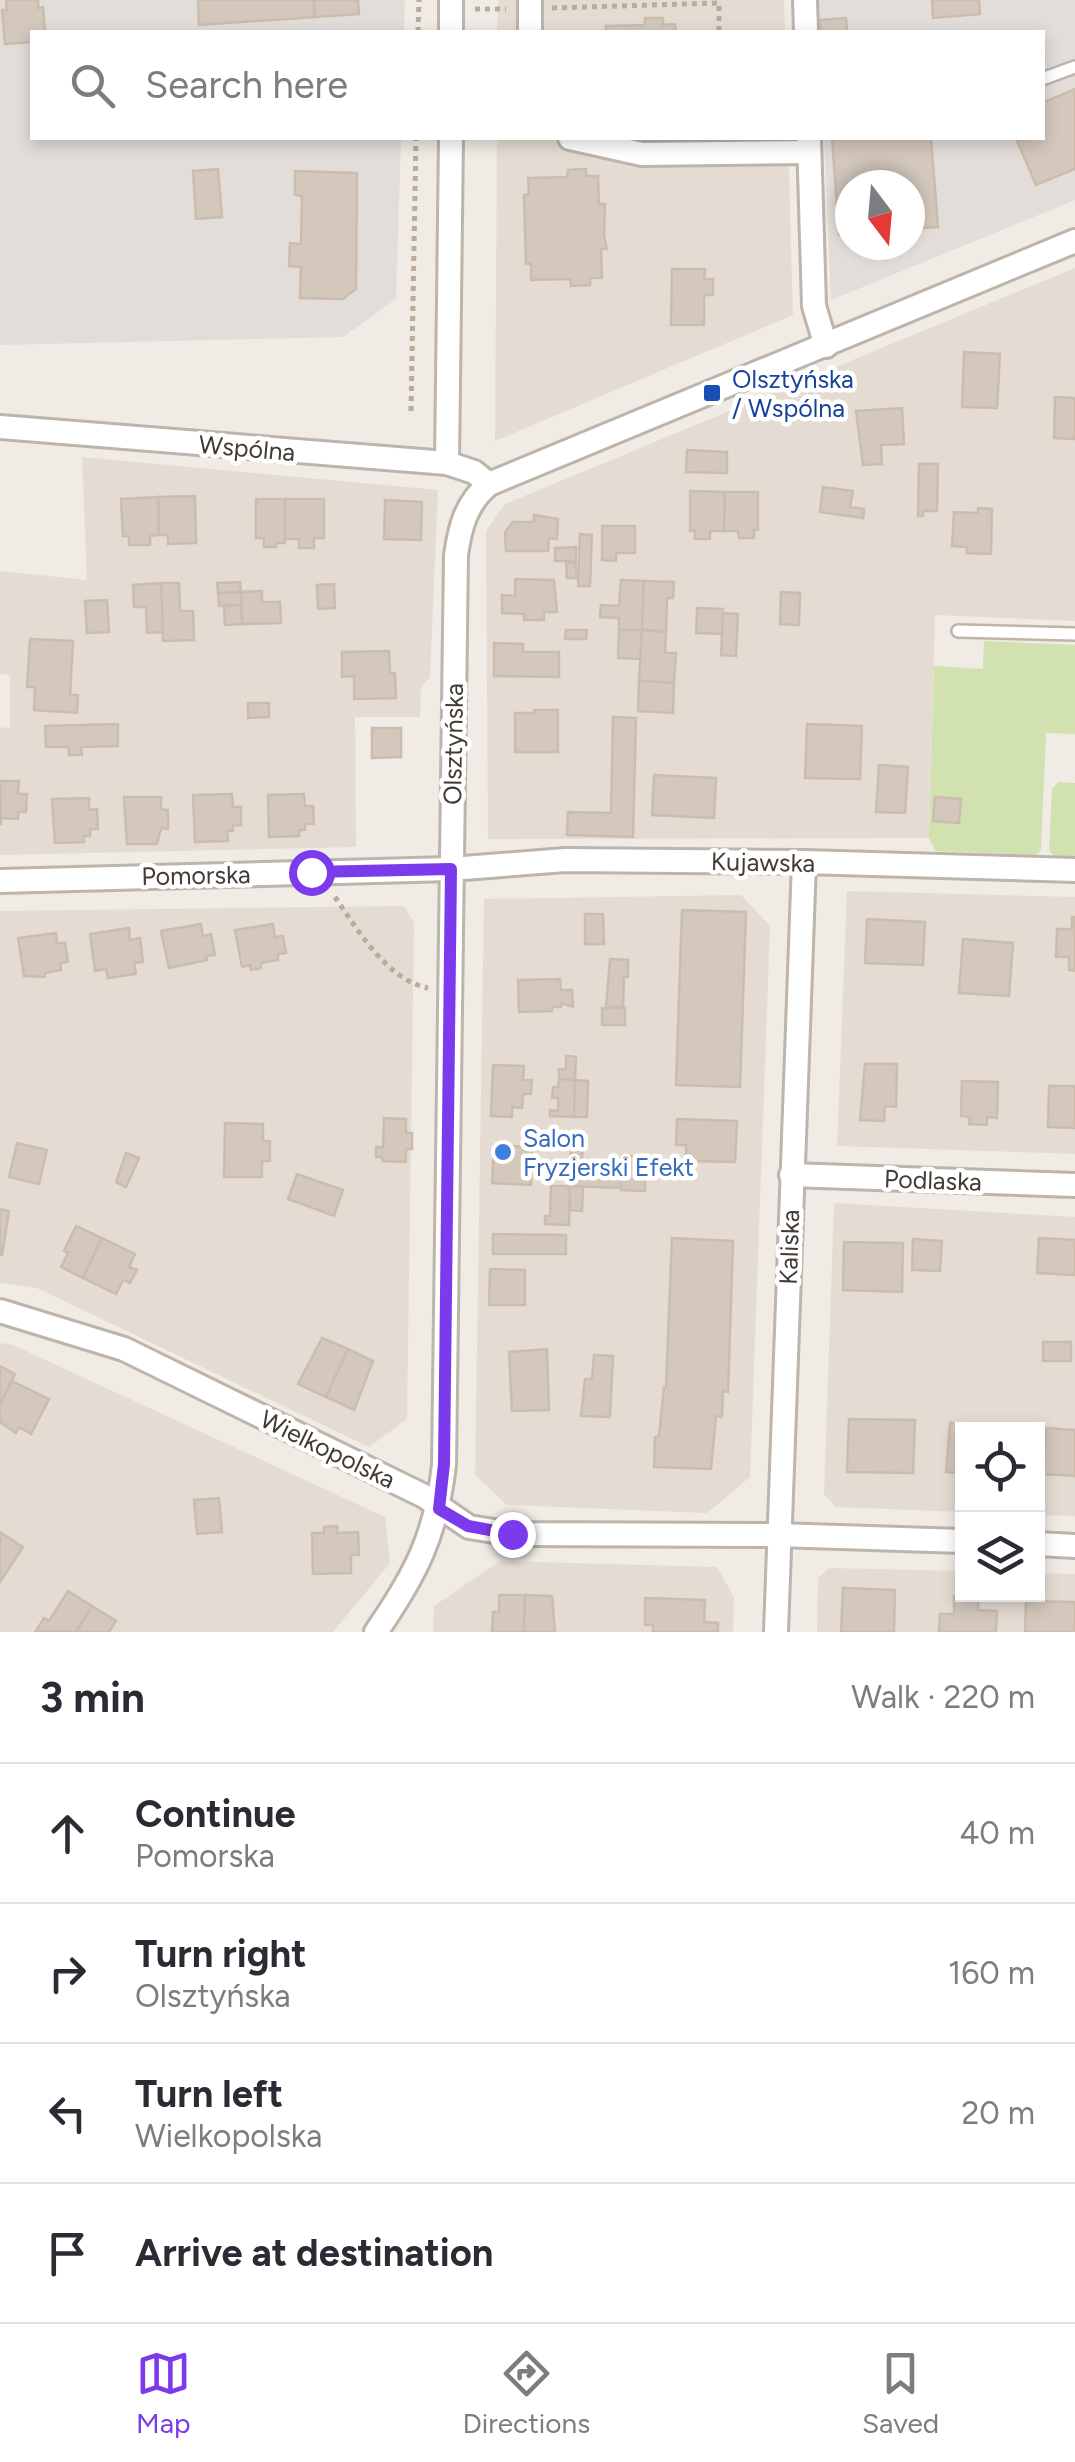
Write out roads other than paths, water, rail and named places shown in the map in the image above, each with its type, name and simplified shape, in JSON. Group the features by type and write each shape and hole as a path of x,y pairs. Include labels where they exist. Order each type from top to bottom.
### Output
{"street":[{"path":"451,0 451,30"},
{"path":"805,0 806,30"},
{"path":"447,463 451,140"},
{"path":"579,140 642,154 809,145 814,306 826,346"},
{"path":"489,484 1075,241"},
{"name":"Wspólna","path":"0,427 447,463 474,472 489,484"},
{"name":"Olsztyńska","path":"376,1632 405,1590 439,1509 444,1452 456,555 462,522 489,484"},
{"name":"Kujawska","path":"451,869 566,860 1075,870"},
{"name":"Kaliska","path":"776,1632 804,862"},
{"name":"Pomorska","path":"0,880 451,869"},
{"name":"Podlaska","path":"791,1175 1075,1185"},
{"name":"Wielkopolska","path":"0,1311 124,1350 424,1496 468,1526 500,1533 778,1535 955,1542"},
{"path":"1045,1544 1075,1546"}],"lane":[{"path":"1045,78 1075,67"},
{"path":"958,630 1075,634"}],"place":[{"name":"Olsztyńska / Wspólna","path":"712,393"},
{"name":"Salon Fryzjerski Efekt","path":"503,1152"}]}
